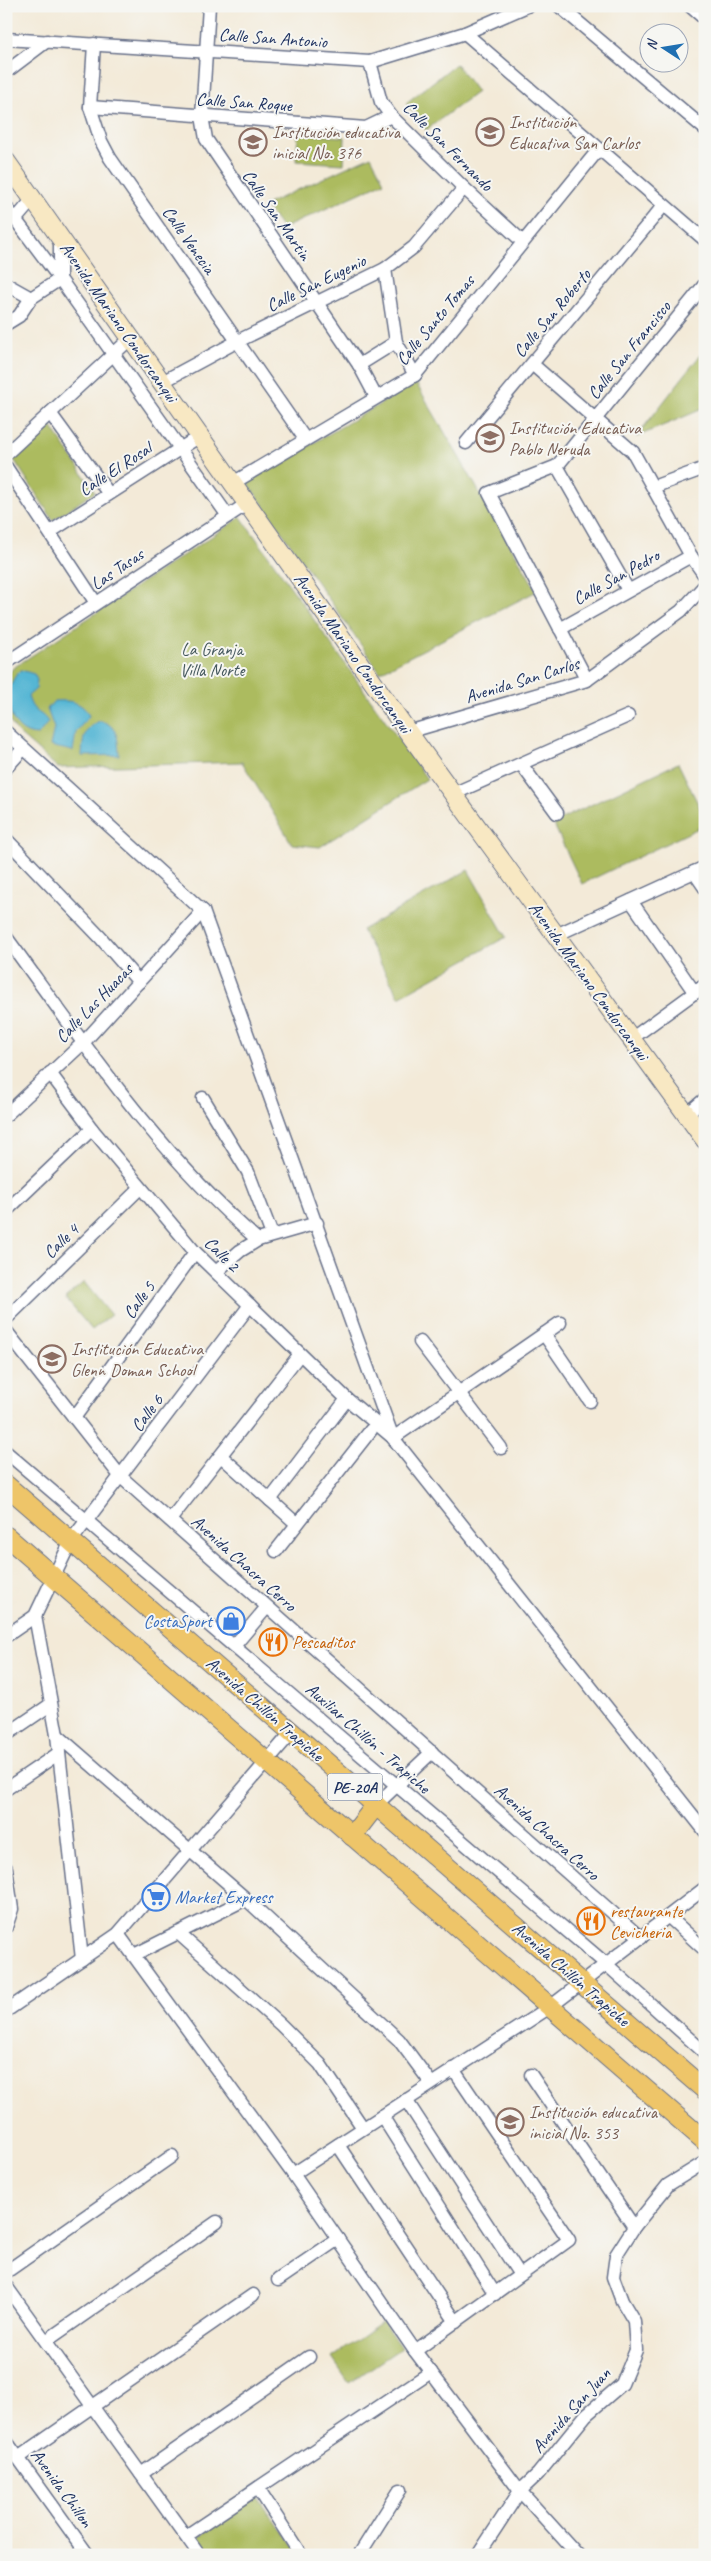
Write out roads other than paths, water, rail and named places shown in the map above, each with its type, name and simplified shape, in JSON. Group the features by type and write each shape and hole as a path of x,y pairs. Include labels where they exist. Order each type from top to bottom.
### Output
{"main road":[{"name":"Avenida Chillón Trapiche","path":"6,1484 705,2090"},
{"name":"PE-20A","path":"6,1536 705,2141"},
{"path":"352,1836 376,1805"}],"street":[{"name":"Calle San Martin","path":"209,6 202,116 203,129 212,151 317,302 359,365 376,397"},
{"name":"Calle San Antonio","path":"6,39 370,62 465,33 527,6"},
{"path":"559,6 705,129"},
{"path":"690,6 705,19"},
{"path":"465,33 705,240"},
{"path":"6,72 47,41"},
{"name":"Calle Venecia","path":"94,44 90,107 96,127 110,158 305,439"},
{"name":"Calle San Fernando","path":"370,62 381,102 391,116 464,188 523,242"},
{"name":"Calle San Roque","path":"90,107 366,128 391,116"},
{"name":"Calle Santo Tomas","path":"233,483 415,375 599,149"},
{"name":"Avenida Mariano Condorcanqui","path":"7,163 408,732 705,1140"},
{"name":"Calle San Eugenio","path":"162,382 238,341 385,269 414,247 464,188"},
{"path":"16,219 33,199"},
{"name":"Calle San Roberto","path":"466,443 664,205"},
{"name":"Avenida Mariano Condorcanqui","path":"6,207 60,278 228,516"},
{"path":"6,324 19,316 31,298 60,278 60,238"},
{"path":"385,269 396,342 415,375"},
{"path":"69,291 88,277"},
{"path":"6,284 31,298"},
{"name":"Calle San Francisco","path":"557,466 705,284"},
{"path":"6,454 131,338"},
{"path":"359,365 396,342"},
{"path":"532,364 633,452 691,556 705,576"},
{"path":"50,413 110,494"},
{"name":"Calle El Rosal","path":"50,532 200,436"},
{"path":"6,466 96,603"},
{"path":"587,680 489,493 557,466 628,590"},
{"path":"653,487 705,468"},
{"name":"Las Tasas","path":"6,663 248,503"},
{"name":"Calle San Pedro","path":"560,629 691,556"},
{"name":"Avenida San Carlos","path":"408,732 587,680 681,611 705,585"},
{"path":"453,794 628,716"},
{"path":"6,732 203,911 393,1438 705,1831"},
{"path":"6,768 23,749"},
{"path":"521,764 557,813"},
{"path":"6,839 100,936 139,982"},
{"path":"556,935 699,870 705,888"},
{"path":"631,901 700,989 631,1039"},
{"name":"Calle Las Huacas","path":"6,1115 84,1042 203,911"},
{"path":"6,936 84,1042 185,1169 233,1219 258,1240"},
{"name":"Calle 2","path":"50,1073 92,1129 195,1252 347,1399 393,1438"},
{"path":"203,1098 248,1172 272,1235"},
{"path":"694,1123 705,1099"},
{"path":"6,1210 92,1129"},
{"name":"Calle 4","path":"6,1319 140,1188"},
{"path":"216,1272 240,1251 258,1240 317,1223"},
{"name":"Calle 5","path":"74,1418 195,1252"},
{"name":"Calle 6","path":"34,1616 71,1541 250,1305"},
{"path":"393,1438 560,1323"},
{"name":"Avenida Chacra Cerro","path":"6,1331 121,1477 641,1938"},
{"path":"544,1334 590,1401"},
{"path":"420,1342 502,1448"},
{"path":"170,1520 300,1354"},
{"path":"270,1500 347,1399"},
{"path":"276,1551 371,1430"},
{"name":"Auxiliar Chillón - Trapiche","path":"6,1452 606,1964 705,2053"},
{"path":"221,1456 297,1524"},
{"path":"234,1646 268,1607"},
{"path":"6,1636 34,1616 57,1735 82,1959"},
{"path":"6,1735 50,1706"},
{"path":"6,2011 118,1934 292,1732"},
{"path":"57,1735 246,1899 399,2040 431,2084"},
{"path":"376,1805 432,1752"},
{"path":"6,1789 59,1754"},
{"path":"6,1868 12,1909 6,1927"},
{"path":"293,2174 550,2007 705,1888"},
{"path":"134,1955 246,1899"},
{"path":"669,1917 705,1950"},
{"path":"178,1933 281,2025 320,2064 363,2128"},
{"path":"118,1934 293,2174 431,2372 520,2491 578,2555"},
{"path":"415,2350 569,2240 454,2069"},
{"path":"531,2075 634,2226"},
{"path":"406,2100 520,2275"},
{"path":"382,2116 495,2294"},
{"path":"338,2145 456,2322"},
{"path":"6,2272 172,2156"},
{"name":"Avenida San Juan","path":"478,2555 520,2491 538,2474 586,2416 622,2384 636,2350 634,2320 622,2301 613,2277 616,2255 634,2226 668,2185 705,2162"},
{"path":"46,2341 217,2222"},
{"path":"278,2280 338,2238"},
{"path":"6,2286 199,2555"},
{"path":"18,2458 93,2408 253,2295"},
{"path":"141,2474 309,2357"},
{"path":"186,2536 431,2372"},
{"name":"Avenida Chillon","path":"6,2441 88,2555"},
{"path":"258,2488 301,2555"},
{"path":"359,2555 400,2490"}],"water":[{"path":"21,670 34,674 37,680 36,689 28,696 32,706 48,722 38,735 27,733 19,727 13,719 10,709 10,687 14,678"},
{"path":"54,701 70,701 79,704 89,716 76,732 73,751 50,746 54,728 47,709"},
{"path":"100,721 114,729 119,755 82,756 87,730"}],"place":[{"name":"Institución Educativa San Carlos","path":"490,132"},
{"name":"Institución educativa inicial No. 376","path":"253,142"},
{"name":"Institución Educativa Pablo Neruda","path":"490,438"},
{"name":"Institución Educativa Glenn Doman School","path":"52,1359"},
{"name":"CostaSport","path":"231,1621"},
{"name":"Pescaditos","path":"273,1642"},
{"name":"Market Express","path":"156,1897"},
{"name":"restaurante Cevicheria","path":"591,1921"},
{"name":"Institución educativa inicial No. 353","path":"510,2122"}],"park label":[{"name":"La Granja Villa Norte","path":"212,660"}]}
